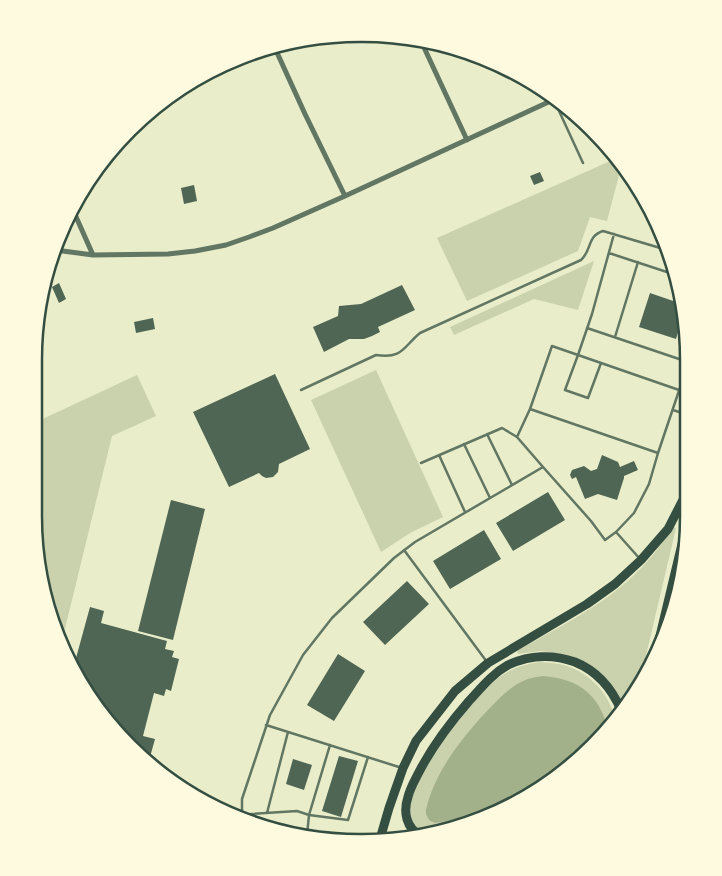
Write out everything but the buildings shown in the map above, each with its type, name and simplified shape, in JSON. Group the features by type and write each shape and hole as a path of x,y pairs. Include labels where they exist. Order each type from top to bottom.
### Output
{"main road":[{"path":"382,833 403,768 416,741 455,691 488,663 586,604 615,584 641,560 668,529 680,506"},
{"path":"667,602 670,590"},
{"path":"411,829 406,816 408,797 412,785 446,728 484,684 499,671 515,662 534,658 552,657 571,661 588,669 602,681 613,694 618,704"}],"street":[{"path":"426,50 466,140"},
{"path":"277,53 345,196"},
{"path":"62,251 93,255 168,254 226,245 249,238 345,196 547,102"},
{"path":"76,218 93,255"}],"lane":[{"path":"560,112 583,163"},
{"path":"301,390 376,355 384,357 401,353 420,333 581,260 586,255 592,237 596,233 603,231 658,247"},
{"path":"601,363 588,398 566,390 587,328 614,234"},
{"path":"609,253 667,271"},
{"path":"615,337 638,262"},
{"path":"587,328 680,360"},
{"path":"517,437 530,408 552,346 679,390"},
{"path":"421,462 502,428 517,437 605,540 616,532 634,513 649,484 680,387"},
{"path":"530,408 658,453"},
{"path":"672,410 680,412"},
{"path":"487,434 512,485"},
{"path":"464,444 490,498"},
{"path":"438,455 466,512"},
{"path":"242,810 242,799 270,714 303,655 332,618 382,569 415,542 543,467"},
{"path":"616,532 641,560"},
{"path":"404,550 488,663"},
{"path":"266,725 403,768"},
{"path":"268,813 288,732"},
{"path":"308,829 309,814 330,745"},
{"path":"253,815 297,811 348,820 368,757"}],"shaded area":[{"path":"609,161 619,174 607,221 590,217 578,251 467,301 437,238"},
{"path":"594,261 578,310 534,299 454,335 450,327"},
{"path":"376,370 443,517 410,533 381,552 311,400"},
{"path":"137,375 156,416 112,436 64,631 53,597 45,557 42,515 42,419"},
{"path":"673,527 676,528 645,659 619,703 573,657 540,651 518,654 517,651 579,616 609,596 640,569 660,546"},
{"path":"540,662 560,664 584,674 604,693 613,711 586,740 555,768 520,791 502,801 463,817 443,823 416,827 410,815 412,799 418,781 439,745 467,709 501,676 529,664"},
{"path":"543,676 556,678 586,690 599,706 605,719 586,740 555,768 520,791 502,801 463,817 435,823 429,820 426,810 430,796 450,757 467,734 502,696 516,685 532,678"}]}
